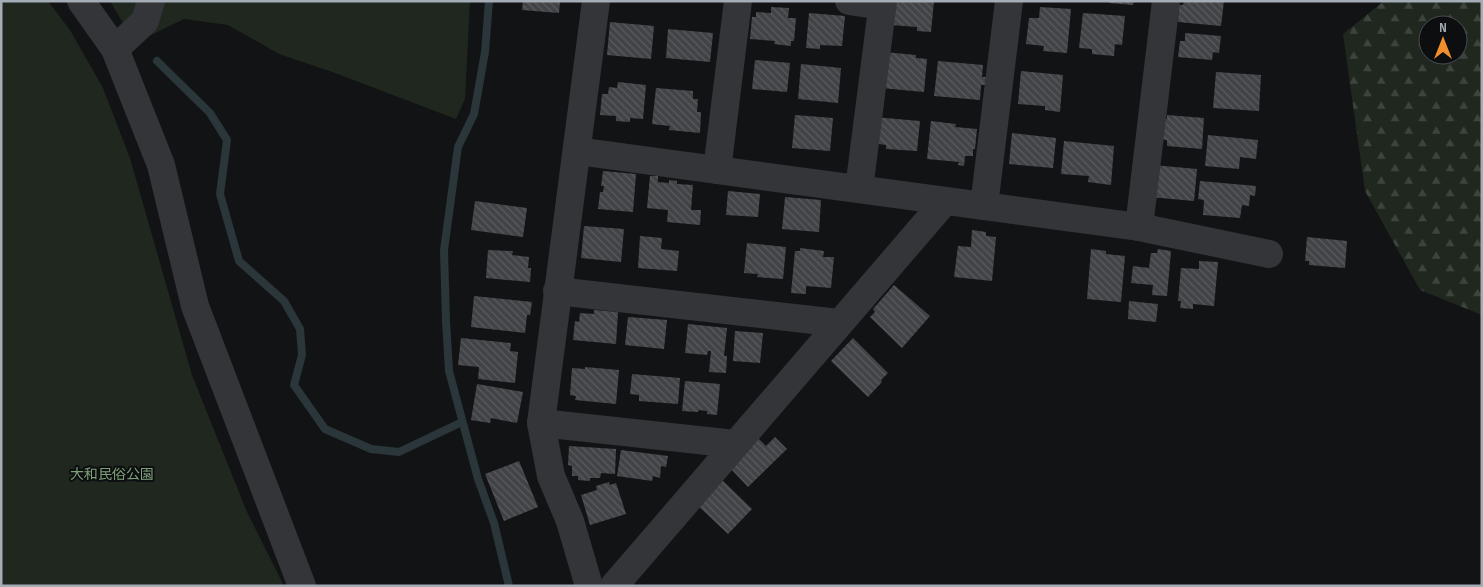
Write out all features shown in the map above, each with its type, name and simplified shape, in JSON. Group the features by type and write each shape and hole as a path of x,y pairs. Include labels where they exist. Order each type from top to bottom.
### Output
{"street":[{"path":"81,1 116,49 161,165 194,306 302,586"},
{"path":"116,49 145,21 151,1"},
{"path":"590,586 570,521 551,476 541,423 596,1"},
{"path":"717,170 738,1"},
{"path":"849,1 882,4 859,189"},
{"path":"984,206 1009,1"},
{"path":"1139,227 1166,1"},
{"path":"577,151 1139,227 1269,254"},
{"path":"614,586 945,201"},
{"path":"557,291 839,323"},
{"path":"541,423 735,444"}],"green space":[{"name":"大和民俗公園","path":"1,1 48,1 70,30 103,88 130,158 192,375 247,512 284,586 1,586"},
{"path":"110,1 470,1 465,99 456,119 279,54 228,25 184,19 135,43"},
{"path":"1384,1 1482,1 1482,315 1420,290 1365,191 1343,34"}],"building":[{"path":"523,1 560,1 559,13 522,10"},
{"path":"893,1 934,1 931,32 917,31 917,27 891,25"},
{"path":"1109,1 1134,1 1133,5 1109,3"},
{"path":"1184,1 1224,1 1221,26 1178,22 1179,5 1183,5"},
{"path":"771,7 789,8 788,18 796,18 794,41 791,41 791,46 774,44 775,41 750,39 752,17 756,17 756,12 771,13"},
{"path":"1040,7 1071,9 1067,53 1043,51 1044,46 1026,44 1029,18 1039,18"},
{"path":"809,13 845,16 842,46 820,45 820,49 806,48"},
{"path":"1083,13 1125,16 1122,45 1115,44 1114,56 1092,54 1092,49 1079,48"},
{"path":"610,22 654,26 651,59 607,55"},
{"path":"668,29 713,33 710,62 666,58"},
{"path":"1185,33 1221,36 1219,53 1213,52 1212,60 1178,57 1180,41 1185,41"},
{"path":"884,52 916,55 916,58 927,59 924,92 881,88"},
{"path":"755,60 790,63 787,92 752,89"},
{"path":"938,61 983,65 982,77 986,77 985,85 981,85 980,100 934,96"},
{"path":"801,64 841,68 838,103 798,99"},
{"path":"1021,71 1063,75 1060,112 1045,110 1045,106 1018,104"},
{"path":"1216,72 1261,75 1259,111 1213,108"},
{"path":"618,82 646,85 643,119 630,118 630,122 616,121 616,116 600,115 602,94 608,94 609,87 617,88"},
{"path":"656,88 693,91 693,99 698,99 697,112 701,112 700,133 669,130 670,126 652,124"},
{"path":"795,115 833,118 830,151 792,148"},
{"path":"1167,115 1204,118 1202,149 1167,146 1167,140 1158,139 1160,118 1167,119"},
{"path":"874,117 920,121 917,151 886,149 886,145 872,143"},
{"path":"931,121 956,124 955,127 977,129 973,156 965,156 964,166 958,165 959,162 927,159"},
{"path":"1012,133 1056,138 1053,168 1009,164"},
{"path":"1208,135 1258,140 1256,159 1240,157 1239,169 1205,166"},
{"path":"1064,141 1114,146 1111,185 1088,182 1089,176 1061,174"},
{"path":"1153,165 1197,169 1194,201 1150,197"},
{"path":"603,171 636,174 633,212 598,209 600,192 603,192 604,186 601,186"},
{"path":"650,176 658,176 658,182 669,183 669,180 677,181 677,184 693,185 691,210 701,210 700,225 667,222 668,210 647,208"},
{"path":"1200,181 1256,186 1255,196 1250,195 1249,206 1242,205 1240,218 1203,215 1204,200 1198,199"},
{"path":"728,191 760,194 758,217 726,215"},
{"path":"785,197 821,200 819,232 782,229"},
{"path":"475,201 527,208 523,237 471,230"},
{"path":"584,226 624,229 621,262 581,258"},
{"path":"972,230 986,232 986,236 996,237 992,281 954,277 958,246 971,247"},
{"path":"640,236 662,238 661,249 679,251 677,271 638,268"},
{"path":"1307,237 1347,241 1345,268 1309,265 1309,261 1305,261"},
{"path":"747,243 786,247 783,279 757,277 758,274 744,273"},
{"path":"800,248 824,251 823,257 834,257 831,288 806,286 806,294 791,293 795,251 800,251"},
{"path":"1091,249 1106,251 1106,254 1125,256 1121,302 1087,299"},
{"path":"1158,249 1171,251 1167,296 1152,295 1153,285 1131,283 1133,266 1149,268 1151,253 1157,253"},
{"path":"488,250 513,251 512,255 529,257 528,268 531,268 530,282 486,278"},
{"path":"1199,261 1218,262 1214,306 1193,304 1193,309 1180,308 1181,301 1178,301 1181,268 1199,269"},
{"path":"894,285 930,316 902,348 870,317 875,312 873,309"},
{"path":"474,296 532,302 530,315 527,315 525,333 471,327"},
{"path":"1129,301 1158,304 1156,322 1128,319"},
{"path":"594,310 618,312 616,344 573,340 575,321 579,322 580,313 594,314"},
{"path":"628,317 667,320 664,349 625,345"},
{"path":"688,324 727,328 724,356 727,356 726,373 709,372 711,351 708,351 707,355 685,353"},
{"path":"735,331 763,333 760,363 733,361"},
{"path":"461,338 511,343 510,351 518,352 515,383 478,379 479,367 458,365"},
{"path":"853,338 888,373 868,397 831,361"},
{"path":"585,367 619,370 616,404 575,400 576,396 570,395 572,368 585,369"},
{"path":"632,374 680,378 678,404 639,401 639,395 630,394"},
{"path":"685,381 720,384 717,415 707,414 707,411 699,410 698,412 682,411"},
{"path":"477,384 523,392 517,423 491,418 490,423 471,420"},
{"path":"757,437 766,446 775,437 787,449 748,487 730,468"},
{"path":"569,446 616,449 615,474 601,473 600,478 590,478 590,481 578,480 578,476 572,476 572,466 568,465"},
{"path":"621,450 668,456 666,467 661,466 660,478 653,476 652,481 617,476"},
{"path":"519,461 538,507 504,521 485,474"},
{"path":"719,477 752,509 728,534 694,502"},
{"path":"609,482 610,485 616,483 626,514 590,525 581,495 597,490 596,486"}],"waterway":[{"path":"489,1 485,52 474,114 458,147 444,250 446,321 449,371 478,479 494,523 509,586"},
{"path":"157,61 210,113 227,140 220,194 239,261 284,301 300,329 302,355 294,385 325,429 371,449 399,452 462,422"}]}
